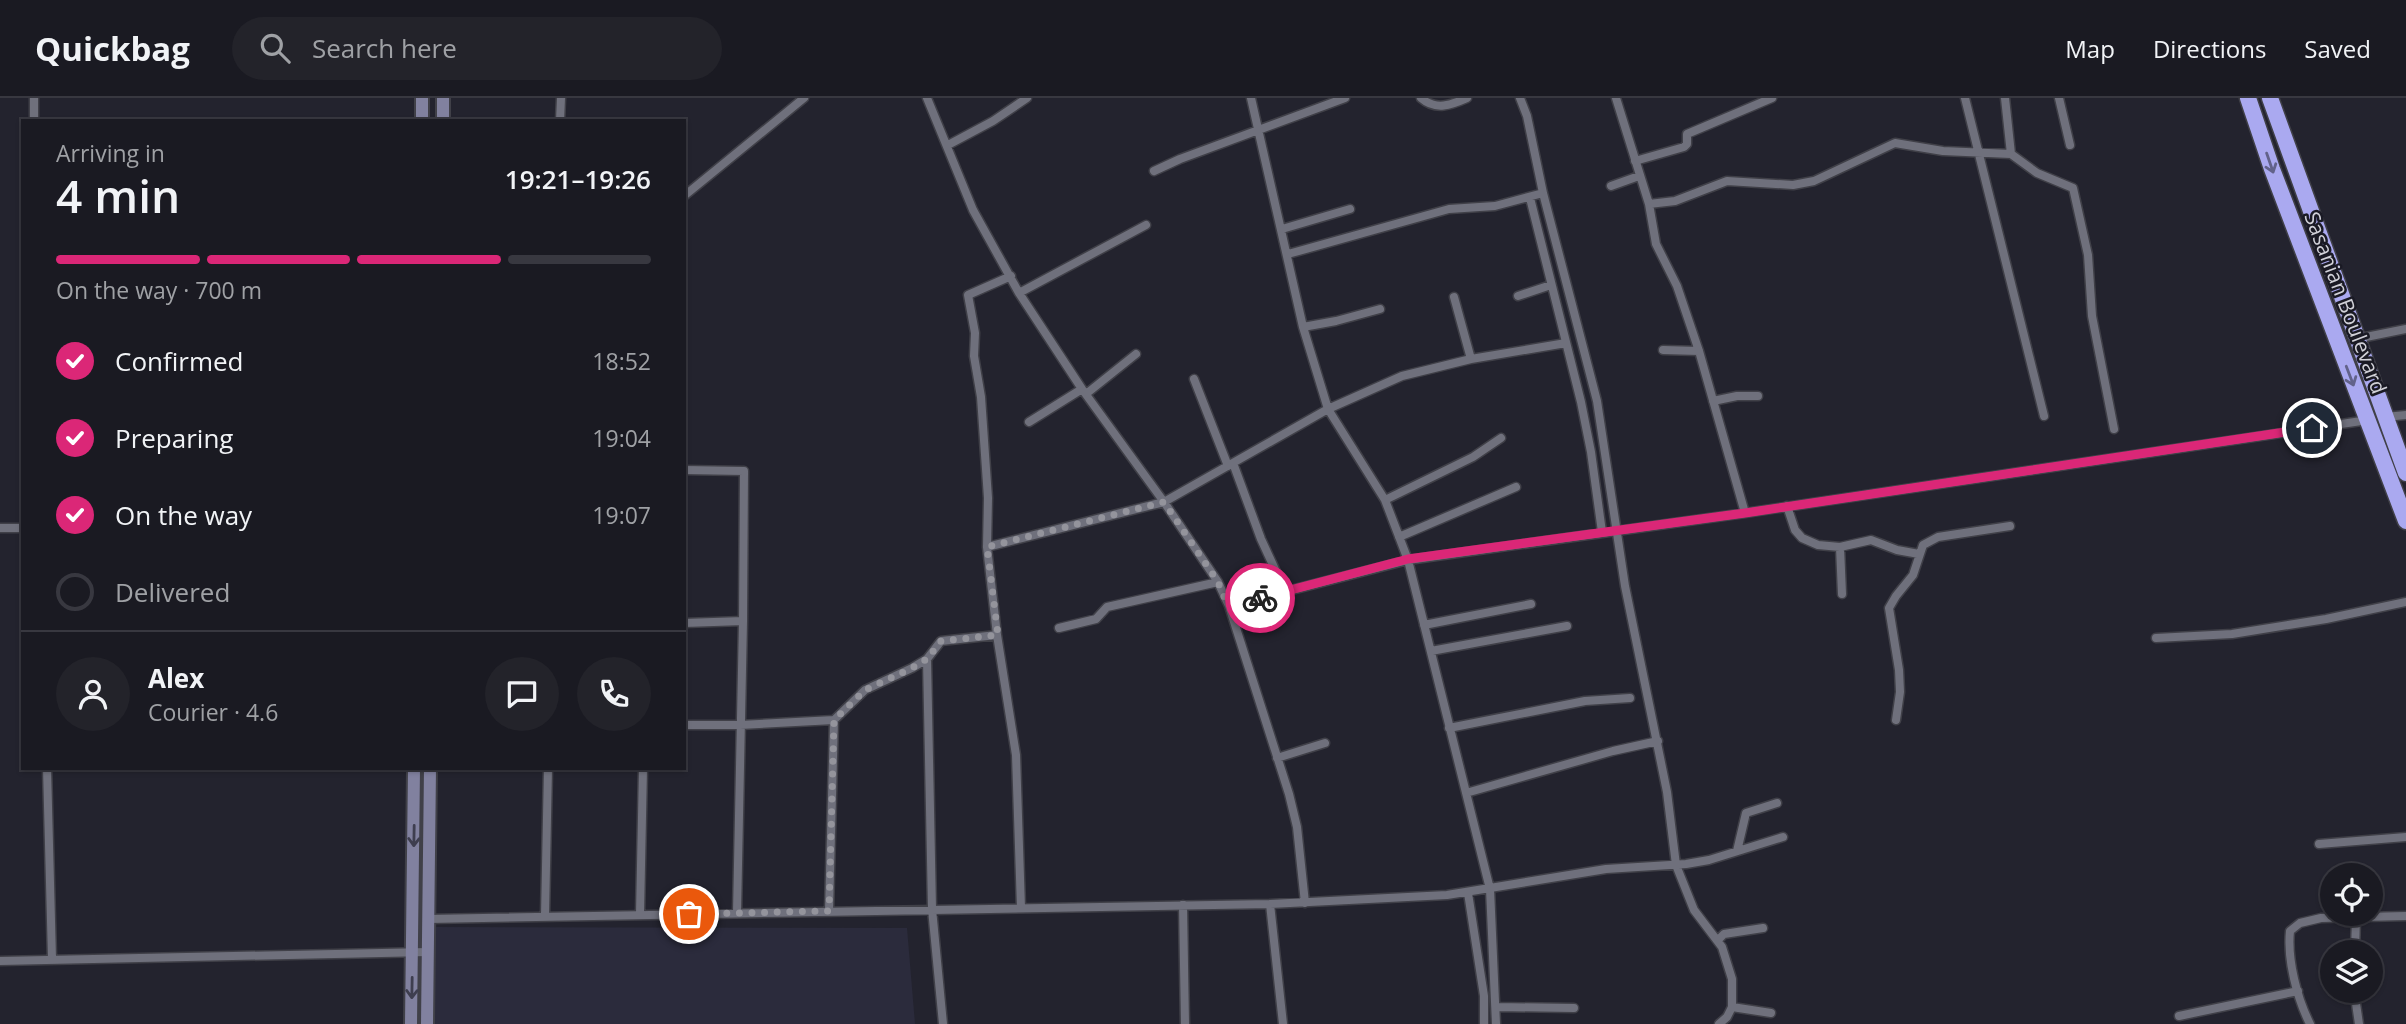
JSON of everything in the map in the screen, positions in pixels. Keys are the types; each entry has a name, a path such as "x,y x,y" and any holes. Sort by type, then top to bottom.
{"highway":[{"name":"Sasanian Boulevard","path":"2248,98 2272,169 2406,521"},
{"name":"Sasanian Boulevard","path":"2270,98 2406,473"}],"street":[{"path":"34,98 34,119"},
{"path":"422,98 422,119"},
{"path":"443,98 443,119"},
{"path":"560,119 561,98"},
{"path":"686,195 804,98"},
{"path":"928,98 972,210 1019,293 1084,392 1218,582 1289,793 1297,827 1305,903"},
{"path":"948,145 993,121 1027,98"},
{"path":"1251,98 1303,327 1328,409 1385,500 1408,559 1490,889 1496,1024"},
{"path":"1154,171 1345,98"},
{"path":"1421,98 1424,102 1444,106 1467,98"},
{"path":"1520,98 1527,116 1597,401 1625,586 1658,741 1676,865 1694,910 1718,940 1728,963 1732,1007 1727,1017 1719,1024"},
{"path":"1616,98 1649,204 1656,244 1677,286 1699,351 1745,513"},
{"path":"1634,161 1686,146 1687,134 1772,98"},
{"path":"1965,98 2044,416"},
{"path":"2005,98 2011,154"},
{"path":"2059,98 2070,145"},
{"path":"1649,204 1675,201 1727,181 1793,185 1814,181 1895,143 1943,150 2011,154 2037,173 2073,188 2088,255 2092,316 2113,429"},
{"path":"1611,186 1639,176"},
{"path":"1288,254 1449,209 1495,206 1544,193"},
{"path":"1530,198 1581,402 1602,532"},
{"path":"1282,229 1350,209"},
{"path":"1019,293 1146,225"},
{"path":"1011,276 968,295 975,333 974,356 981,397 988,498 987,547 1016,755 1021,908"},
{"path":"1518,296 1552,285"},
{"path":"1454,297 1471,359"},
{"path":"1303,327 1380,309"},
{"path":"2356,339 2406,329"},
{"path":"987,547 1164,502 1328,409 1402,376 1471,359 1566,343"},
{"path":"1663,350 1699,351"},
{"path":"1029,422 1084,392 1136,354"},
{"path":"1194,379 1285,591"},
{"path":"1713,401 1737,396 1758,396"},
{"path":"1228,606 1408,559 1745,513 2406,415"},
{"path":"1385,500 1473,457 1501,438"},
{"path":"686,470 744,471 737,913"},
{"path":"1399,537 1516,487"},
{"path":"1787,506 1795,530 1802,538 1818,545 1840,547 1871,540 1919,555"},
{"path":"1896,720 1900,692 1899,670 1889,608 1913,575 1923,545 1938,537 2010,526"},
{"path":"0,528 21,528"},
{"path":"1840,547 1842,594"},
{"path":"1059,628 1096,618 1107,607 1218,582"},
{"path":"2156,638 2232,634 2326,619 2406,602"},
{"path":"1424,625 1531,604"},
{"path":"686,623 743,621"},
{"path":"1431,651 1567,626"},
{"path":"686,725 740,726 834,720 865,690 927,659 941,641 998,635"},
{"path":"927,659 932,909 943,1024"},
{"path":"1449,727 1585,701 1630,698"},
{"path":"829,911 834,720"},
{"path":"1466,793 1658,741"},
{"path":"1277,758 1325,743"},
{"path":"47,770 52,958"},
{"path":"411,1024 414,770"},
{"path":"427,1024 430,770"},
{"path":"545,916 548,770"},
{"path":"640,914 643,770"},
{"path":"1737,851 1746,813 1777,803"},
{"path":"428,919 1305,903 1468,893 1606,869 1676,865 1709,860 1783,837"},
{"path":"2319,844 2406,837"},
{"path":"1468,893 1484,996 1483,1024"},
{"path":"1270,904 1283,1024"},
{"path":"1183,905 1185,1024"},
{"path":"2383,916 2406,916"},
{"path":"2310,1024 2298,990 2289,944 2290,931 2300,923 2320,918"},
{"path":"1718,940 1724,934 1763,928"},
{"path":"0,961 428,952"},
{"path":"2179,1016 2298,990"},
{"path":"2356,1003 2360,1024"},
{"path":"1497,1007 1574,1008"},
{"path":"1732,1007 1771,1013"}],"shaded area":[{"path":"432,927 907,928 915,1024 430,1024"}],"way so far":[{"path":"689,914 829,911 834,720 865,690 927,659 941,641 998,635 987,547 1164,502 1218,582 1228,606 1260,598"}],"route":[{"path":"1260,598 1408,559 1745,513 2312,428"}]}
